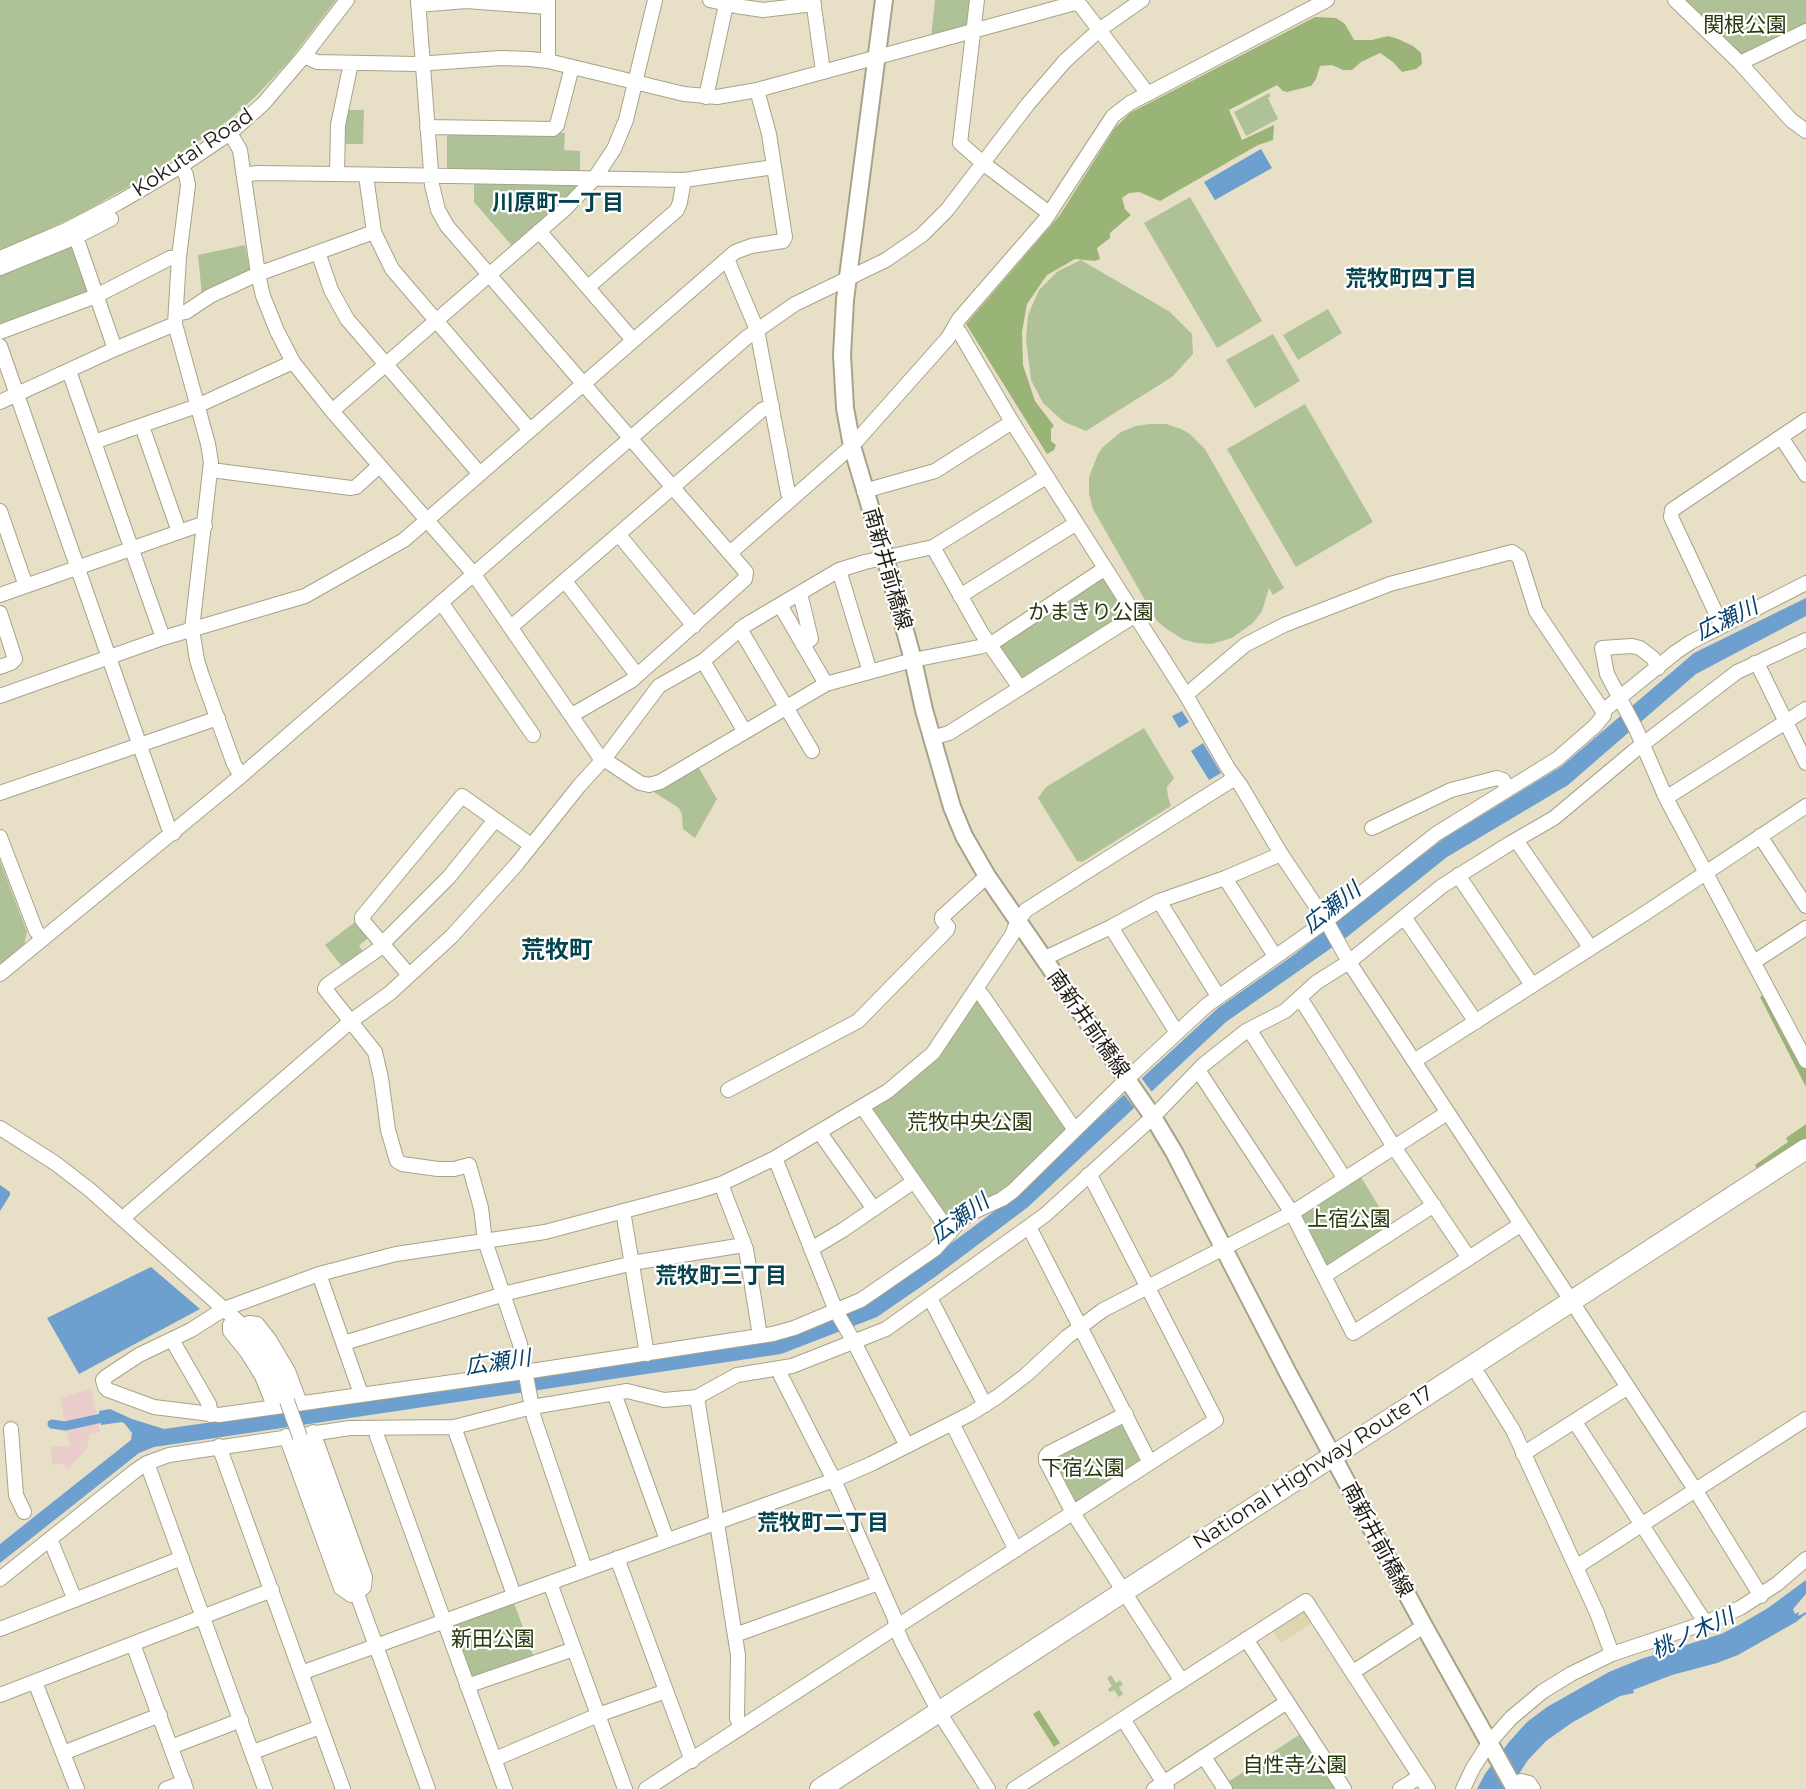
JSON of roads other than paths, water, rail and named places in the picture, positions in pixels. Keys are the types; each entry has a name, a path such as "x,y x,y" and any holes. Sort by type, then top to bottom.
{"highway":[{"name":"National Highway Route 17","path":"1335,1461 1479,1376 1575,1306 1806,1149"},
{"name":"National Highway Route 17","path":"820,1789 942,1717 1575,1306 1806,1163"},
{"name":"National Highway Route 17","path":"843,1789 942,1717"}],"main road":[{"name":"南新井前橋線","path":"884,0 847,279 842,356 845,408 864,491 885,557 952,807 968,844 987,876 1148,1110 1174,1152 1335,1461 1515,1788"}],"street":[{"name":"Kokutai Road","path":"0,258 66,230 139,191 230,133 263,104 347,0"},
{"path":"332,411 582,193 594,178 610,156 620,135 636,82 655,0"},
{"path":"710,0 764,10 813,2 823,71"},
{"path":"977,0 960,143 1049,213"},
{"path":"0,974 241,776 733,348 795,304 886,260 922,235 947,210 984,164 1042,85 1099,30 1142,0"},
{"path":"730,553 852,446 948,338 1049,213 1107,123 1122,109 1327,0"},
{"path":"1676,0 1740,63 1791,120 1806,131"},
{"path":"548,61 548,3 418,2 431,176 435,201 447,226 488,276 746,572 745,579 637,675 620,688 572,715"},
{"path":"706,97 727,2"},
{"path":"304,56 317,62 351,63 423,64 501,58 548,61 706,97 729,96 974,30 1053,4 1078,4 1148,94"},
{"path":"1740,63 1806,31"},
{"path":"337,174 338,125 351,63"},
{"path":"428,127 553,129 557,125 572,67"},
{"path":"0,696 163,638 305,596 404,540 727,259 743,248 781,242 785,239 769,134 757,90"},
{"path":"230,133 240,150 258,274 272,321 293,362 332,411 473,573 603,760 640,783 653,785 826,684 913,660 989,644 1104,569"},
{"path":"181,166 188,185 179,257 176,319 208,444 211,470 192,629 197,660 234,764 241,776"},
{"path":"244,175 257,173 684,180 774,167"},
{"path":"366,176 374,232 380,249 392,269 529,429"},
{"path":"588,287 677,210 684,180"},
{"path":"0,268 76,237 111,219"},
{"path":"539,231 633,340"},
{"path":"0,402 176,319 210,296 258,274 374,232"},
{"path":"76,237 115,349"},
{"path":"318,252 332,290 347,319 479,473"},
{"path":"0,332 96,296 170,258 179,257"},
{"path":"727,259 757,330 788,493 791,498"},
{"path":"954,328 960,333 1075,524 1186,695 1349,962 1696,1491 1761,1596"},
{"path":"0,346 168,826 174,833"},
{"path":"94,442 197,406 293,362"},
{"path":"69,370 163,638"},
{"path":"511,627 762,410 772,406"},
{"path":"1722,626 1671,513 1674,507 1806,420"},
{"path":"864,491 935,471 1012,422"},
{"path":"142,426 179,532"},
{"path":"1781,437 1806,475"},
{"path":"211,470 351,488 356,487 379,466"},
{"path":"123,1218 351,1021 390,993 463,924 603,760 659,686 703,660 740,629 839,570 885,557 933,548 1046,477"},
{"path":"0,511 26,586"},
{"path":"960,596 1075,524"},
{"path":"0,595 199,525 205,526"},
{"path":"619,535 694,626"},
{"path":"933,548 989,644 1020,688"},
{"path":"1186,695 1245,645 1284,626 1390,584 1512,552 1519,557 1536,611 1636,729 1806,1061"},
{"path":"839,570 870,672"},
{"path":"565,581 637,675"},
{"path":"1235,778 1029,907 1023,912 1012,935 933,1053 889,1091 776,1158 721,1184 545,1232 396,1254 319,1274 234,1318 172,1340 139,1355 104,1378 105,1387 154,1407 211,1415 526,1373 760,1335 794,1328 861,1300 935,1249 969,1214 1002,1199 1013,1191 1218,996 1327,923 1436,834 1568,750 1615,705 1691,642 1806,583"},
{"path":"800,593 811,639 803,645"},
{"path":"441,602 533,735"},
{"path":"780,605 826,684"},
{"path":"0,613 15,659 0,667"},
{"path":"932,738 949,733 1134,616"},
{"path":"740,629 812,751"},
{"path":"0,1579 141,1467 180,1452 350,1428 454,1427 531,1401 628,1391 664,1400 698,1396 737,1375 798,1364 889,1328 1045,1215 1088,1175 1148,1110 1246,1031 1285,1011 1317,982 1349,962 1458,875 1561,814 1643,744 1737,672 1806,640"},
{"path":"1615,705 1602,648 1632,646 1640,648 1663,664"},
{"path":"703,660 746,732"},
{"path":"1755,663 1806,764"},
{"path":"1670,797 1806,709"},
{"path":"0,793 218,718"},
{"path":"1372,828 1451,790 1497,778 1503,780 1508,789"},
{"path":"409,975 362,920 362,917 462,796 531,846"},
{"path":"1414,1061 1806,806"},
{"path":"495,820 449,877 383,945 325,988 375,1052 388,1130 398,1161 402,1164 438,1169 454,1169 470,1165 481,1208 485,1241 520,1344 531,1401 585,1569"},
{"path":"1761,836 1806,906"},
{"path":"0,837 36,931 43,939"},
{"path":"1516,840 1590,947"},
{"path":"1042,958 1111,927 1160,901 1225,878 1281,854"},
{"path":"1709,870 1760,958 1806,1046"},
{"path":"1458,875 1532,985"},
{"path":"728,1090 858,1021 948,929 942,917 987,876"},
{"path":"1225,878 1275,956"},
{"path":"1160,901 1218,996"},
{"path":"1404,917 1476,1022"},
{"path":"1111,927 1177,1034"},
{"path":"1760,958 1806,928"},
{"path":"976,990 982,995 1075,1130"},
{"path":"1297,1001 1304,1004 1394,1148 1469,1258"},
{"path":"1246,1031 1252,1035 1345,1179"},
{"path":"1198,1070 1292,1213 1353,1333 1520,1225"},
{"path":"863,1108 950,1233"},
{"path":"301,1673 862,1469 985,1405 1026,1375 1080,1327 1103,1310 1292,1213 1447,1113"},
{"path":"0,1128 55,1163 123,1218 234,1318 273,1368 300,1435 360,1565 366,1582 357,1593 351,1594 343,1590 337,1577 300,1435"},
{"path":"820,1133 874,1209"},
{"path":"776,1158 836,1311 854,1341 907,1446"},
{"path":"646,1789 1215,1420 1088,1175"},
{"path":"811,1249 913,1182"},
{"path":"721,1184 744,1245 760,1335"},
{"path":"1324,1276 1434,1205"},
{"path":"623,1211 647,1354"},
{"path":"1029,1227 1150,1463"},
{"path":"344,1343 503,1294 632,1264 744,1245"},
{"path":"319,1274 361,1394"},
{"path":"930,1298 985,1405"},
{"path":"234,1318 259,1326 282,1360 287,1404"},
{"path":"234,1318 229,1328 262,1376 287,1404"},
{"path":"172,1340 209,1404 211,1415"},
{"path":"779,1368 834,1480 895,1619 896,1629 942,1717 988,1789"},
{"path":"1479,1376 1509,1424 1597,1613 1612,1654"},
{"path":"1523,1454 1628,1387"},
{"path":"614,1393 667,1540"},
{"path":"698,1396 739,1660 737,1718 741,1728"},
{"path":"1126,1414 1046,1456 1046,1461 1073,1513 1181,1680"},
{"path":"1576,1567 1806,1419"},
{"path":"1575,1422 1702,1619 1702,1624"},
{"path":"952,1423 1016,1550"},
{"path":"454,1427 514,1595"},
{"path":"377,1428 377,1436 505,1789"},
{"path":"11,1429 7,1469 24,1512"},
{"path":"300,1435 428,1789"},
{"path":"219,1446 343,1789"},
{"path":"141,1467 182,1558 265,1789"},
{"path":"50,1539 75,1600"},
{"path":"0,1629 182,1558"},
{"path":"617,1558 692,1761"},
{"path":"1463,1789 1473,1768 1492,1748 1511,1718 1542,1692 1571,1674 1612,1654 1725,1615 1761,1596 1806,1559"},
{"path":"550,1583 625,1789"},
{"path":"735,1635 879,1583"},
{"path":"0,1695 272,1590"},
{"path":"1014,1789 1306,1601 1428,1789"},
{"path":"1353,1672 1424,1626"},
{"path":"1246,1639 1344,1789"},
{"path":"134,1644 185,1786 166,1789"},
{"path":"467,1686 574,1649"},
{"path":"35,1682 77,1789"},
{"path":"495,1759 598,1715 666,1691"},
{"path":"1123,1719 1161,1787 1287,1702"},
{"path":"63,1753 160,1715"},
{"path":"171,1747 241,1720"},
{"path":"253,1752 320,1726"},
{"path":"1204,1757 1225,1789"},
{"path":"1400,1789 1419,1777"},
{"path":"1515,1788 1521,1781 1529,1783 1533,1789"}],"water":[{"path":"1261,149 1272,168 1215,200 1204,182"},
{"path":"1806,598 1806,616 1696,674 1568,785 1447,857 1347,937 1226,1022 1028,1207 935,1277 877,1317 781,1354 154,1447 139,1453 0,1563 0,1544 131,1440 132,1433 122,1422 101,1425 99,1411 110,1409 164,1429 769,1339 867,1302 899,1282 1000,1207 1218,1008 1295,954 1443,839 1562,766 1694,653"},
{"path":"1182,711 1189,722 1179,728 1172,716"},
{"path":"1203,743 1221,773 1209,780 1191,751"},
{"path":"0,1185 10,1192 10,1195 0,1211"},
{"path":"151,1267 200,1309 79,1374 47,1318"},
{"path":"1806,1580 1806,1594 1793,1609 1795,1614 1799,1612 1798,1616 1806,1612 1806,1614 1796,1622 1738,1655 1672,1675 1633,1690 1634,1693 1620,1696 1573,1722 1546,1741 1528,1760 1509,1789 1477,1789 1485,1774 1509,1742 1527,1722 1547,1707 1609,1672 1641,1659 1721,1634 1768,1608"}],"waterway":[{"path":"52,1424 65,1426 111,1416"}],"district":[{"name":"川原町一丁目","path":"558,204"},
{"name":"荒牧町四丁目","path":"1411,280"},
{"name":"荒牧町","path":"557,951"},
{"name":"荒牧町三丁目","path":"721,1277"},
{"name":"荒牧町二丁目","path":"823,1524"}],"park label":[{"name":"関根公園","path":"1745,26"},
{"name":"かまきり公園","path":"1091,613"},
{"name":"荒牧中央公園","path":"970,1123"},
{"name":"上宿公園","path":"1349,1220"},
{"name":"下宿公園","path":"1083,1469"},
{"name":"新田公園","path":"493,1640"},
{"name":"自性寺公園","path":"1295,1766"}],"water label":[{"name":"広瀬川","path":"1727,620"},
{"name":"広瀬川","path":"1332,908"},
{"name":"広瀬川","path":"960,1219"},
{"name":"広瀬川","path":"498,1363"},
{"name":"桃ノ木川","path":"1693,1634"}]}
